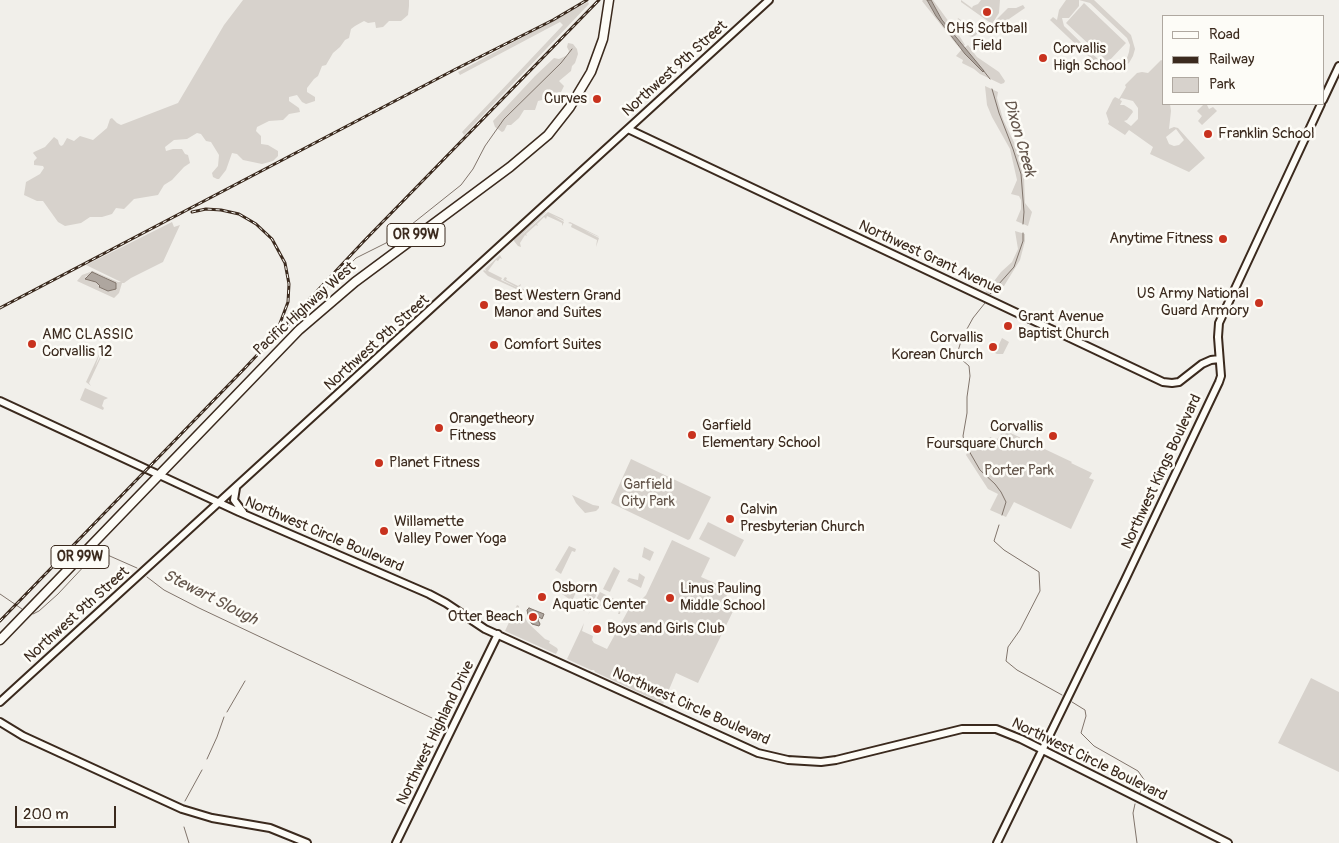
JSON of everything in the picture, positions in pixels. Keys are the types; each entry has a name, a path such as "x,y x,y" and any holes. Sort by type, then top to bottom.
{"highway":[{"name":"Pacific Highway West","path":"0,640 281,348 334,298 374,266 510,167 548,134 570,107 591,72 602,40 609,3"}],"main road":[{"name":"Northwest 9th Street","path":"0,702 769,0"},
{"name":"Northwest Kings Boulevard","path":"1324,98 1339,66"},
{"name":"Northwest Kings Boulevard","path":"997,843 1219,382 1221,376 1219,323 1321,105"},
{"name":"Northwest Grant Avenue","path":"628,129 1163,382 1180,382 1202,364 1219,359"},
{"name":"Northwest Circle Boulevard","path":"0,401 252,518 430,594 446,602 474,623 738,744 775,758 796,761 829,761 972,728 996,729 1043,750 1228,843"},
{"path":"236,488 234,502 252,518"},
{"name":"Northwest Highland Drive","path":"396,843 498,634"},
{"path":"0,722 21,735 182,809 212,818 270,828 308,843"}],"green space":[{"path":"243,0 409,0 409,6 408,15 401,21 389,21 383,27 376,28 375,22 368,23 364,21 351,29 349,38 333,53 326,65 322,66 318,76 307,88 307,92 315,97 315,101 306,104 297,95 289,97 289,101 299,108 300,112 289,114 283,120 269,121 257,127 256,131 261,136 261,144 268,145 278,151 278,156 273,161 262,164 243,160 237,154 232,153 226,170 217,179 213,177 212,173 218,166 219,155 211,142 206,141 201,134 197,133 187,139 174,140 165,147 166,151 182,149 188,155 190,163 164,185 158,195 134,199 124,209 116,208 112,214 102,217 90,217 81,223 65,226 58,222 43,201 37,201 24,195 26,182 40,174 44,168 43,166 34,165 34,161 37,158 33,153 45,147 54,137 61,146 67,138 74,141 80,136 93,140 107,128 112,118 121,125 178,103 224,25"},
{"path":"927,0 960,49 922,1"},
{"path":"931,0 933,0 965,45 963,46 942,20"},
{"name":"CHS Softball Field","path":"961,0 972,8 981,0 1000,0 999,13 992,24 961,2"},
{"path":"1066,0 1079,0 1094,0 1131,35 1135,49 1129,63 1118,70 1109,71 1101,68 1050,20 1053,17 1057,20 1059,10","holes":["1079,0 1090,3 1127,38 1130,45 1129,52 1127,58 1121,63 1110,66 1103,64 1064,26 1062,18 1069,18 1079,6"]},
{"path":"588,2 589,4 464,135 462,132 563,25 560,22 460,75 458,72"},
{"path":"1084,3 1126,43 1108,62 1066,23"},
{"path":"1023,5 1025,8 993,30 990,27 1008,8 1016,8"},
{"path":"958,18 976,30 978,32 976,35 973,37 969,36 957,21"},
{"path":"568,43 573,44 578,54 571,71 559,81 564,86 561,92 552,93 546,99 538,101 535,110 524,110 519,118 511,125 507,125 504,131 502,132 495,127 493,121 535,76 554,58 559,59 568,55"},
{"path":"968,45 977,57 999,72 1005,81 1004,83 1001,84 980,74 962,63 963,60 956,56 962,49 984,71 964,48"},
{"name":"Corvallis High School","path":"1162,60 1162,105 1170,105 1169,129 1178,128 1205,158 1189,172 1150,154 1153,147 1129,130 1125,135 1108,124 1106,113 1113,99 1115,97 1119,99 1126,87 1125,85 1137,73 1148,73","holes":["1121,98 1133,101 1138,108 1138,119 1131,126 1124,121 1133,112 1124,105 1120,105 1122,101 1120,100","1176,129 1184,140 1179,145 1174,146 1169,144 1166,137"]},
{"path":"985,86 998,92 997,98 1003,119 1019,153 1024,177 1025,203 1032,212 1028,226 1016,221 1021,209 1021,200 1019,196 1011,194 1017,180 1010,149 987,105"},
{"path":"1203,105 1207,105 1209,109 1213,107 1217,111 1202,125 1198,121 1202,116 1197,111"},
{"path":"545,212 516,240 548,212 563,219 564,221 552,215 564,222 562,226 562,223 547,216 546,219 544,217 537,224 538,226 536,225 526,234 527,236 525,235 520,243 521,247 518,246 514,239"},
{"path":"172,222 174,227 180,225 163,262 122,283 119,293 114,298 77,281 82,275 93,271 121,282 86,265","holes":["98,274 116,285 100,288 96,281 85,277"]},
{"path":"570,222 598,236 584,230 599,238 596,247 597,240 571,227 572,224 568,223"},
{"path":"1015,231 1025,234 1020,260 1004,286 1000,285 990,296 985,293 1001,272 1012,262 1018,249"},
{"path":"500,255 502,259 496,260 488,271 502,278 501,280 520,289 503,280 505,277 507,278 506,280 518,286 521,284 520,287 523,289 530,289 528,293 488,276 483,271 486,271 485,269"},
{"path":"1002,338 1009,342 1003,354 997,354 995,353"},
{"path":"101,350 95,367 103,351 107,352 103,353 89,383 91,386 86,382"},
{"path":"85,388 108,398 104,400 103,410 80,400"},
{"name":"Porter Park","path":"998,427 1092,473 1089,478 1094,480 1071,529 1014,502 1006,517 990,510 998,494 988,489 966,455 971,445 983,451 990,437 997,439 1001,435"},
{"name":"Garfield City Park","path":"631,459 711,497 690,539 688,540 611,503"},
{"path":"572,495 599,506 599,508 596,511 585,513"},
{"path":"708,522 744,540 735,557 699,539"},
{"path":"672,540 710,558 701,577 724,587 727,597 737,603 698,683 676,673 663,704 567,659 584,623 582,631 593,636 592,640 594,643 607,649 631,605 640,601 646,595"},
{"path":"569,546 576,549 575,552 572,551 561,574 555,570"},
{"path":"644,547 654,552 650,561 642,557"},
{"path":"614,567 620,571 610,592 603,589"},
{"path":"639,573 645,577 641,588 627,581 629,578 638,580"},
{"path":"569,584 578,588 572,601 562,594 564,591 569,591"},
{"path":"586,592 597,593 591,607 582,603 581,607 584,611 577,606 579,607"},
{"path":"600,592 622,603 620,614 618,614 619,611 616,608 609,611 596,607 588,615"},
{"path":"517,605 519,606 518,613 524,616 528,623 557,648 556,654 505,631"},
{"path":"1311,678 1339,692 1339,772 1278,743"}],"shaded area":[{"path":"927,0 931,0 942,20 983,72 965,54 936,16"},
{"path":"92,272 116,283 116,289 108,291 99,287 96,282 85,279"},
{"name":"Otter Beach","path":"529,608 544,614 542,619 539,617 539,626 532,624 529,620 527,610"}],"waterway":[{"path":"282,333 356,258 392,240 461,185 504,119 561,63 572,49"},
{"name":"Dixon Creek","path":"983,70 990,79"},
{"name":"Dixon Creek","path":"992,89 1021,174 1023,224"},
{"name":"Dixon Creek","path":"990,294 1014,267 1023,241 1023,233"},
{"name":"Dixon Creek","path":"985,303 973,318 962,338 958,351 961,359 969,366 970,376 963,436 965,444 980,470 995,484 1006,502 1002,515"},
{"name":"Dixon Creek","path":"999,525 994,541 1004,550 1039,572 1040,591 1020,630 1008,647 1006,661 1017,670 1062,695"},
{"name":"Stewart Slough","path":"33,614 58,594 88,562 103,553 137,568"},
{"path":"147,577 164,590 199,608 432,718"},
{"name":"Stewart Slough","path":"0,594 22,609"},
{"name":"Stewart Slough","path":"227,712 245,681"},
{"name":"Dixon Creek","path":"1072,702 1085,710 1086,716 1081,733 1094,746 1138,771 1145,781 1140,793"},
{"name":"Stewart Slough","path":"207,759 224,717"},
{"name":"Stewart Slough","path":"185,801 202,770"},
{"name":"Dixon Creek","path":"1135,804 1133,813 1137,843"},
{"name":"Stewart Slough","path":"184,827 189,843"}],"railway":[{"path":"0,308 553,20 587,0"},
{"path":"0,621 244,369 364,241 599,0"},
{"path":"192,212 206,209 239,214 256,224 272,239 285,263 289,284 288,302 279,326"}],"place":[{"name":"CHS Softball Field","path":"987,12"},
{"name":"Corvallis High School","path":"1043,58"},
{"name":"Curves","path":"597,99"},
{"name":"Franklin School","path":"1208,134"},
{"name":"Anytime Fitness","path":"1223,239"},
{"name":"US Army National Guard Armory","path":"1259,303"},
{"name":"Best Western Grand Manor and Suites","path":"484,305"},
{"name":"Grant Avenue Baptist Church","path":"1008,326"},
{"name":"AMC CLASSIC Corvallis 12","path":"32,344"},
{"name":"Comfort Suites","path":"494,345"},
{"name":"Corvallis Korean Church","path":"993,347"},
{"name":"Orangetheory Fitness","path":"439,428"},
{"name":"Garfield Elementary School","path":"692,435"},
{"name":"Corvallis Foursquare Church","path":"1053,436"},
{"name":"Planet Fitness","path":"379,463"},
{"name":"Calvin Presbyterian Church","path":"730,519"},
{"name":"Willamette Valley Power Yoga","path":"384,531"},
{"name":"Osborn Aquatic Center","path":"542,597"},
{"name":"Linus Pauling Middle School","path":"670,598"},
{"name":"Otter Beach","path":"533,617"},
{"name":"Boys and Girls Club","path":"597,629"}]}
